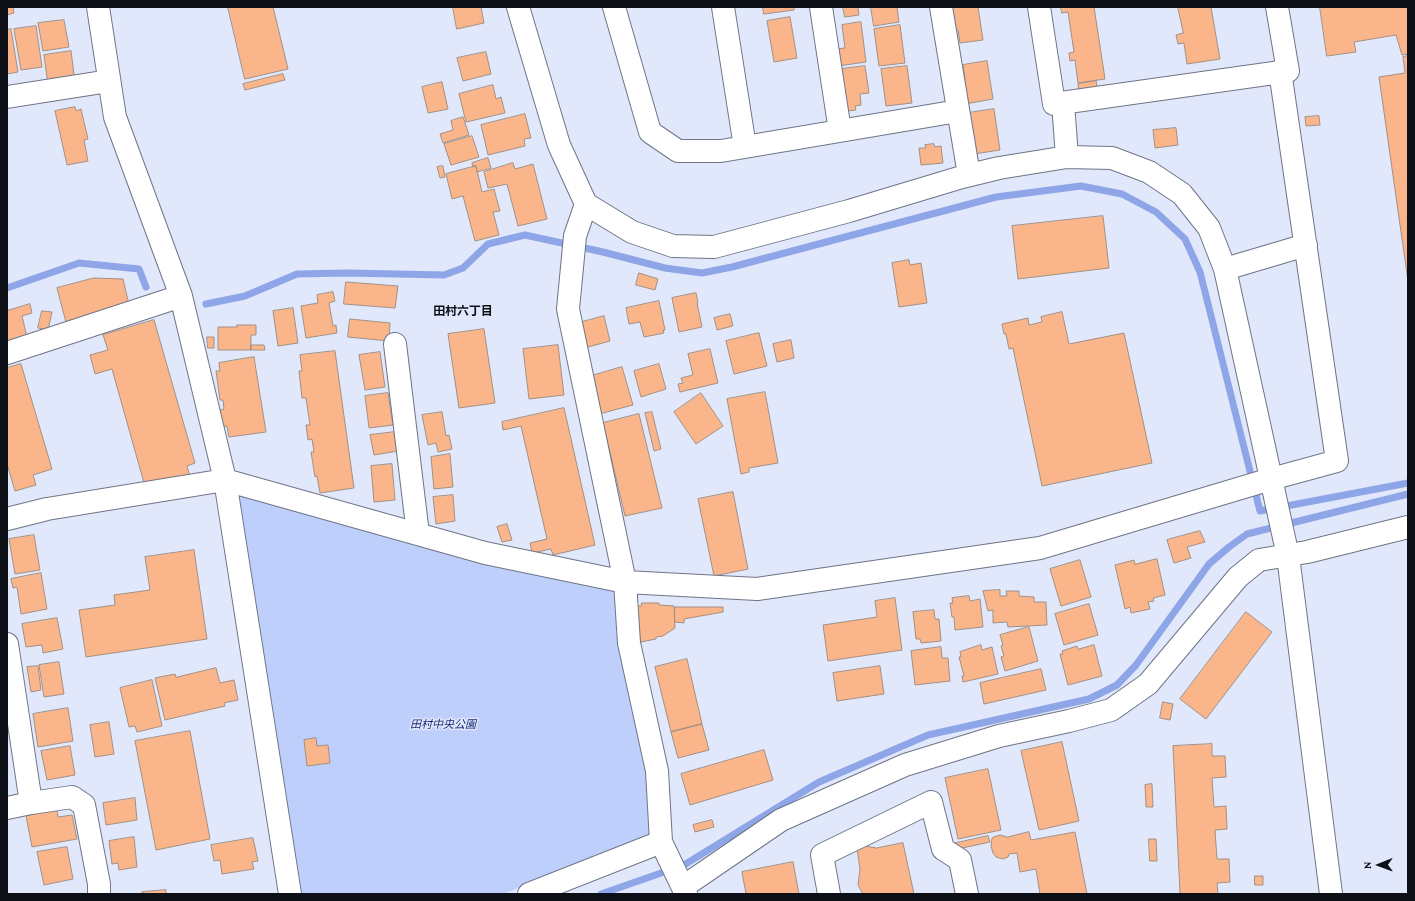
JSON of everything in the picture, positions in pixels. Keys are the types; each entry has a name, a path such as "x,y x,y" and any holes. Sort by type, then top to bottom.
{"street":[{"path":"98,7 115,117 181,296 225,480 290,894"},
{"path":"518,7 559,145 586,204 632,232 673,246 714,247 849,211 969,175 999,168 1067,157 1112,158 1149,172 1182,194 1209,228 1225,269 1287,549 1331,894"},
{"path":"614,7 650,132 678,151 721,151 958,112"},
{"path":"723,7 745,146"},
{"path":"821,7 840,131"},
{"path":"941,7 969,175"},
{"path":"1039,7 1054,104 1288,71 1277,7"},
{"path":"7,519 47,509 225,480 485,553 625,582 757,589 1040,548 1271,479 1337,461 1280,72"},
{"path":"7,97 109,81"},
{"path":"1062,103 1067,157"},
{"path":"586,204 575,236 568,309 625,582 629,643 658,770 663,848 683,887 781,820 905,765 999,736 1069,721 1111,710 1148,684 1238,577 1259,560 1287,549 1408,527"},
{"path":"1225,269 1306,245"},
{"path":"7,352 181,296"},
{"path":"396,344 418,534"},
{"path":"7,644 31,803"},
{"path":"7,808 72,797 84,805 99,884 99,894"},
{"path":"829,894 822,855 931,802 943,849 960,860 967,894"},
{"path":"529,894 663,848"}],"green space":[{"name":"田村中央公園","path":"234,492 615,591 618,641 650,773 652,836 503,894 300,894"}],"building":[{"path":"7,7 13,7 14,13 7,15"},
{"path":"228,7 273,7 288,69 245,79"},
{"path":"453,7 481,7 484,23 457,29"},
{"path":"763,7 794,7 794,10 764,14"},
{"path":"843,7 858,7 859,15 845,17"},
{"path":"871,7 897,7 899,22 874,26"},
{"path":"951,7 978,7 983,40 960,43 958,30 954,30"},
{"path":"1061,7 1094,7 1105,79 1078,83 1075,60 1070,61 1069,53 1074,52 1068,12 1062,13"},
{"path":"1178,7 1211,7 1220,59 1187,64 1184,43 1178,44 1176,35 1183,33"},
{"path":"1320,7 1408,7 1408,54 1402,55 1396,35 1354,42 1356,52 1327,56"},
{"path":"790,17 797,58 774,62 767,21"},
{"path":"64,20 69,47 43,51 38,23"},
{"path":"861,22 866,62 838,66 836,49 845,48 842,25"},
{"path":"900,25 905,63 879,66 874,29"},
{"path":"36,26 42,67 21,70 14,29"},
{"path":"11,29 18,72 7,74 7,30"},
{"path":"71,51 75,82 48,85 44,55"},
{"path":"486,52 491,74 463,81 457,58"},
{"path":"1408,56 1408,281 1379,77 1405,73 1403,57"},
{"path":"987,61 993,99 965,104 961,80 965,80 963,65"},
{"path":"865,66 869,93 860,94 861,105 855,106 856,110 847,111 834,70"},
{"path":"907,66 912,103 886,106 881,69"},
{"path":"283,74 285,80 245,90 243,84"},
{"path":"1096,81 1098,90 1079,93 1078,84"},
{"path":"442,82 448,109 428,113 422,87"},
{"path":"493,85 496,99 501,97 505,113 466,122 459,94"},
{"path":"75,107 76,111 81,109 88,139 84,140 88,161 67,165 55,111"},
{"path":"994,109 1000,150 974,154 968,113"},
{"path":"525,114 531,138 524,139 525,146 488,155 481,125"},
{"path":"1319,116 1320,125 1306,126 1305,117"},
{"path":"463,117 469,135 443,143 440,134 453,130 451,121"},
{"path":"1176,128 1178,145 1155,148 1153,130"},
{"path":"472,136 479,157 451,165 444,144"},
{"path":"934,144 935,147 941,146 943,163 921,165 919,148 926,148 925,145"},
{"path":"488,158 491,168 477,172 476,166 473,167 472,163"},
{"path":"513,163 515,169 533,164 547,219 518,226 507,184 488,188 484,172"},
{"path":"443,166 445,177 440,178 437,167"},
{"path":"476,166 482,192 494,189 500,211 493,212 499,235 475,241 463,196 452,199 446,174"},
{"path":"1103,216 1109,268 1018,279 1012,226"},
{"path":"909,260 910,265 921,263 927,303 899,307 892,263"},
{"path":"639,273 658,279 655,290 636,285"},
{"path":"94,278 123,279 130,309 67,326 57,288"},
{"path":"346,282 398,286 395,308 344,304"},
{"path":"333,292 335,301 329,303 333,326 336,325 337,333 306,338 301,306 318,303 317,295"},
{"path":"696,293 702,327 679,332 672,298"},
{"path":"659,301 665,330 663,330 664,333 644,337 640,322 629,324 626,308"},
{"path":"30,304 32,313 22,316 27,337 7,342 7,307 8,310"},
{"path":"293,308 298,343 278,346 273,311"},
{"path":"42,311 52,312 48,330 38,328"},
{"path":"1062,312 1069,344 1124,333 1152,463 1042,486 1013,348 1009,349 1002,324 1028,318 1029,325 1042,322 1041,317"},
{"path":"730,314 733,326 717,330 714,318"},
{"path":"604,316 610,341 581,349 575,324"},
{"path":"350,319 390,323 389,341 348,337"},
{"path":"154,320 195,463 187,466 190,477 146,490 112,369 95,374 90,355 108,350 103,335"},
{"path":"237,325 256,325 256,335 251,335 251,350 218,350 218,327 237,327"},
{"path":"484,329 495,403 459,408 448,334"},
{"path":"759,333 767,366 734,374 726,341"},
{"path":"207,337 214,337 214,348 208,348"},
{"path":"791,340 794,358 777,362 773,344"},
{"path":"251,345 264,345 265,350 251,350"},
{"path":"558,345 564,395 529,399 523,349"},
{"path":"710,349 718,383 680,392 678,384 683,383 681,378 693,375 688,354"},
{"path":"335,351 354,488 320,493 317,476 315,477 311,452 314,452 312,439 308,440 306,425 310,425 306,398 302,398 299,371 302,371 300,355"},
{"path":"380,352 385,387 365,390 359,355"},
{"path":"254,357 266,432 229,437 227,426 222,427 220,410 224,409 223,400 220,400 216,371 220,371 219,363"},
{"path":"21,364 52,469 33,475 36,485 15,491 7,464 7,368"},
{"path":"659,364 666,389 641,397 634,371"},
{"path":"622,367 633,405 599,414 588,377"},
{"path":"765,392 778,463 749,468 749,472 741,474 727,399"},
{"path":"388,393 393,425 369,428 365,396"},
{"path":"701,393 723,426 696,444 674,412"},
{"path":"564,408 595,545 553,555 551,549 532,553 530,543 547,539 521,426 503,430 502,422"},
{"path":"442,412 446,436 449,435 452,449 438,452 436,443 428,445 422,415"},
{"path":"652,412 661,449 654,451 645,413"},
{"path":"639,414 662,508 625,516 603,423"},
{"path":"395,432 398,451 374,455 370,435"},
{"path":"450,454 453,487 434,489 431,457"},
{"path":"392,464 395,500 374,502 371,466"},
{"path":"733,492 748,569 714,576 698,499"},
{"path":"453,495 455,521 436,524 433,497"},
{"path":"507,524 512,540 502,542 497,527"},
{"path":"1200,531 1205,542 1187,547 1191,558 1174,563 1167,540"},
{"path":"34,535 40,570 15,574 9,539"},
{"path":"194,550 207,639 86,657 79,610 115,605 114,595 150,590 145,557"},
{"path":"1157,559 1165,595 1153,598 1154,601 1148,602 1150,609 1131,613 1130,607 1125,609 1115,565 1134,560 1135,564"},
{"path":"1080,560 1091,597 1061,606 1050,569"},
{"path":"41,573 47,609 21,614 17,587 13,588 11,579"},
{"path":"1000,590 1000,596 1007,596 1006,591 1019,591 1019,596 1034,597 1034,602 1046,602 1047,625 1008,627 1007,622 993,623 993,610 988,611 983,591"},
{"path":"969,596 970,601 980,599 983,627 955,630 954,617 952,617 950,603 953,603 952,598"},
{"path":"895,598 902,650 828,661 823,625 877,617 875,601"},
{"path":"642,603 659,603 659,605 674,606 675,628 663,636 656,637 656,639 641,642 640,638 636,638 637,606 641,606"},
{"path":"1089,604 1098,635 1064,645 1055,614"},
{"path":"675,607 723,607 723,612 684,619 684,623 675,622"},
{"path":"934,610 935,619 939,619 941,641 921,643 920,639 916,639 913,612"},
{"path":"1246,612 1272,632 1206,719 1180,699"},
{"path":"57,618 63,649 43,653 42,645 26,647 22,624"},
{"path":"1029,627 1038,661 1005,671 1001,657 1004,656 1000,635"},
{"path":"981,645 982,650 992,647 998,674 963,682 962,676 964,676 959,657 961,657 960,652"},
{"path":"1094,645 1102,676 1068,685 1060,654 1063,654 1062,651 1077,646 1078,649"},
{"path":"941,647 942,658 948,658 950,681 915,685 911,651"},
{"path":"687,659 702,724 671,732 655,667"},
{"path":"59,662 64,694 44,697 39,665"},
{"path":"38,666 41,690 31,692 27,667"},
{"path":"880,666 884,694 837,701 833,673"},
{"path":"216,668 220,683 234,680 238,700 224,703 225,706 165,720 155,678 175,674 176,677"},
{"path":"1041,669 1046,690 984,704 980,683"},
{"path":"152,680 162,726 137,732 135,726 129,727 120,688"},
{"path":"1163,702 1173,704 1170,720 1160,718"},
{"path":"68,708 73,741 38,747 33,714"},
{"path":"109,722 114,754 95,757 90,725"},
{"path":"702,724 709,750 678,758 671,732"},
{"path":"190,731 210,839 156,850 135,741"},
{"path":"316,738 317,746 328,745 330,763 307,766 304,740"},
{"path":"1062,742 1079,821 1039,830 1021,751"},
{"path":"1212,744 1212,756 1225,756 1226,777 1212,778 1214,807 1226,806 1227,829 1215,830 1217,859 1229,859 1230,882 1217,883 1218,894 1180,894 1173,746"},
{"path":"70,746 75,775 47,780 41,751"},
{"path":"764,750 773,780 690,805 681,774"},
{"path":"988,769 1001,830 958,839 945,778"},
{"path":"1152,784 1153,807 1146,807 1145,785"},
{"path":"135,798 137,820 106,825 103,803"},
{"path":"57,810 58,817 72,815 77,839 32,847 26,816"},
{"path":"712,820 714,827 695,832 693,825"},
{"path":"1029,832 1031,840 1075,832 1087,894 1040,894 1036,869 1020,872 1017,853 1009,854 1008,857 1003,859 996,857 993,853 991,846 992,838 1000,835 1007,837"},
{"path":"988,836 990,842 953,850 952,844"},
{"path":"134,837 137,867 119,870 118,863 112,864 109,841"},
{"path":"253,838 258,861 252,862 254,869 222,874 220,860 214,861 211,845"},
{"path":"1149,839 1156,839 1157,861 1150,861"},
{"path":"903,843 914,894 863,894 858,885 860,869 857,849 866,846 876,848"},
{"path":"67,847 73,879 44,885 37,852"},
{"path":"793,862 799,894 746,894 742,872"},
{"path":"1255,876 1263,876 1263,885 1255,885"},
{"path":"166,890 166,894 142,894 142,892"}],"waterway":[{"path":"206,304 245,296 297,274 348,273 444,275 463,268 488,244 525,235 603,252 665,268 702,273 732,267 996,197 1081,186 1122,194 1156,212 1185,239 1200,272 1260,511 1408,483"},
{"path":"7,288 79,263 139,269 146,287"},
{"path":"601,894 684,865 819,782 928,735 1089,699 1117,685 1136,665 1209,564 1247,534 1408,494"}],"district":[{"name":"田村六丁目","path":"463,311"}]}
